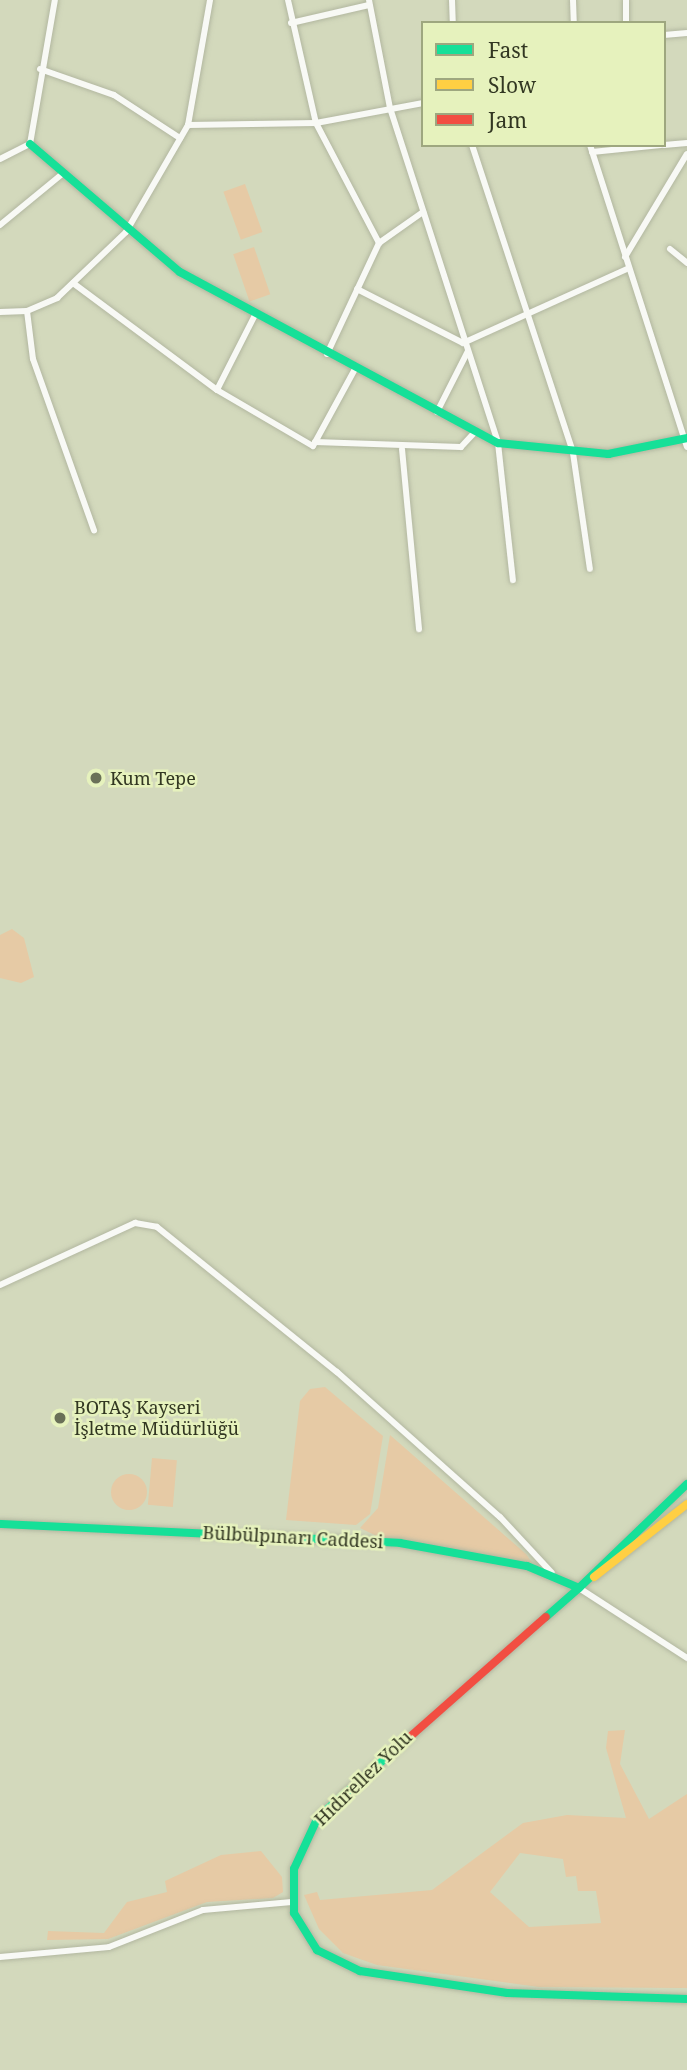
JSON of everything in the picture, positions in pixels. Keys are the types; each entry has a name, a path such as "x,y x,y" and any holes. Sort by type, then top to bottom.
{"street":[{"path":"30,144 40,69 55,0"},
{"path":"0,312 27,311 73,283 126,232 188,125 210,0"},
{"path":"288,0 291,23 316,123 379,243"},
{"path":"452,0 453,21"},
{"path":"573,0 574,21"},
{"path":"626,0 626,21"},
{"path":"291,23 369,3 390,108 498,443 513,580"},
{"path":"666,35 687,33"},
{"path":"40,69 114,95 180,138"},
{"path":"188,125 316,123 421,103"},
{"path":"666,145 687,143"},
{"path":"0,159 30,144"},
{"path":"30,144 126,232 255,316 498,443 573,453 642,451 686,441 591,148 615,147"},
{"path":"473,147 533,316 573,453 590,569"},
{"path":"625,258 687,154"},
{"path":"0,225 62,174"},
{"path":"327,354 379,243 423,212"},
{"path":"670,249 687,263"},
{"path":"357,289 465,342 533,316 629,268"},
{"path":"73,283 217,390 315,442 402,449 461,447 475,432"},
{"path":"27,311 33,359 94,530"},
{"path":"217,390 255,316"},
{"path":"437,412 468,351"},
{"path":"315,442 355,369"},
{"path":"402,449 419,629"},
{"path":"0,1285 135,1223 157,1227 337,1372 500,1517 552,1573"},
{"path":"579,1588 687,1484"},
{"path":"579,1588 687,1504"},
{"name":"Bülbülpınarı Caddesi","path":"0,1524 400,1543 552,1573 579,1588"},
{"path":"579,1588 687,1658"},
{"name":"Hıdırellez Yolu","path":"579,1588 323,1812 296,1859 292,1902 311,1944 360,1971 519,1994 687,1999"},
{"path":"0,1957 109,1947 203,1910 292,1902"}],"shaded area":[{"path":"245,184 262,232 241,240 223,192"},
{"path":"254,247 270,294 249,301 233,254"},
{"path":"12,929 24,938 34,977 21,983 0,978 0,935"},
{"path":"325,1387 383,1436 370,1514 356,1525 286,1520 300,1401 310,1389"},
{"path":"390,1435 526,1554 537,1570 389,1542 360,1528 378,1508"},
{"path":"152,1458 177,1460 173,1507 148,1505"},
{"path":"129,1474 142,1479 147,1492 142,1505 129,1510 116,1505 111,1492 116,1479"},
{"path":"625,1730 620,1764 649,1819 687,1794 687,1988 539,1987 377,1965 343,1953 319,1929 304,1895 317,1892 320,1900 432,1890 523,1823 567,1815 626,1818 606,1748 608,1731","holes":["520,1853 563,1859 566,1877 576,1876 578,1891 596,1891 601,1923 529,1927 490,1892"]},
{"path":"261,1851 282,1877 283,1892 273,1898 207,1902 108,1939 47,1940 48,1931 104,1933 127,1902 167,1892 165,1881 221,1855"}],"traffic: fast":[{"path":"30,144 180,272 498,443 608,454 687,438"},
{"path":"579,1588 687,1484"},
{"path":"0,1524 400,1543 527,1566 579,1588 546,1617"},
{"path":"404,1742 318,1817 294,1869 294,1913 317,1950 360,1971 507,1993 687,1999"}],"traffic: slow":[{"path":"594,1577 687,1504"}],"traffic: jam":[{"path":"404,1742 546,1617"}],"place":[{"name":"Kum Tepe","path":"96,778"},
{"name":"BOTAŞ Kayseri İşletme Müdürlüğü","path":"60,1418"}]}
